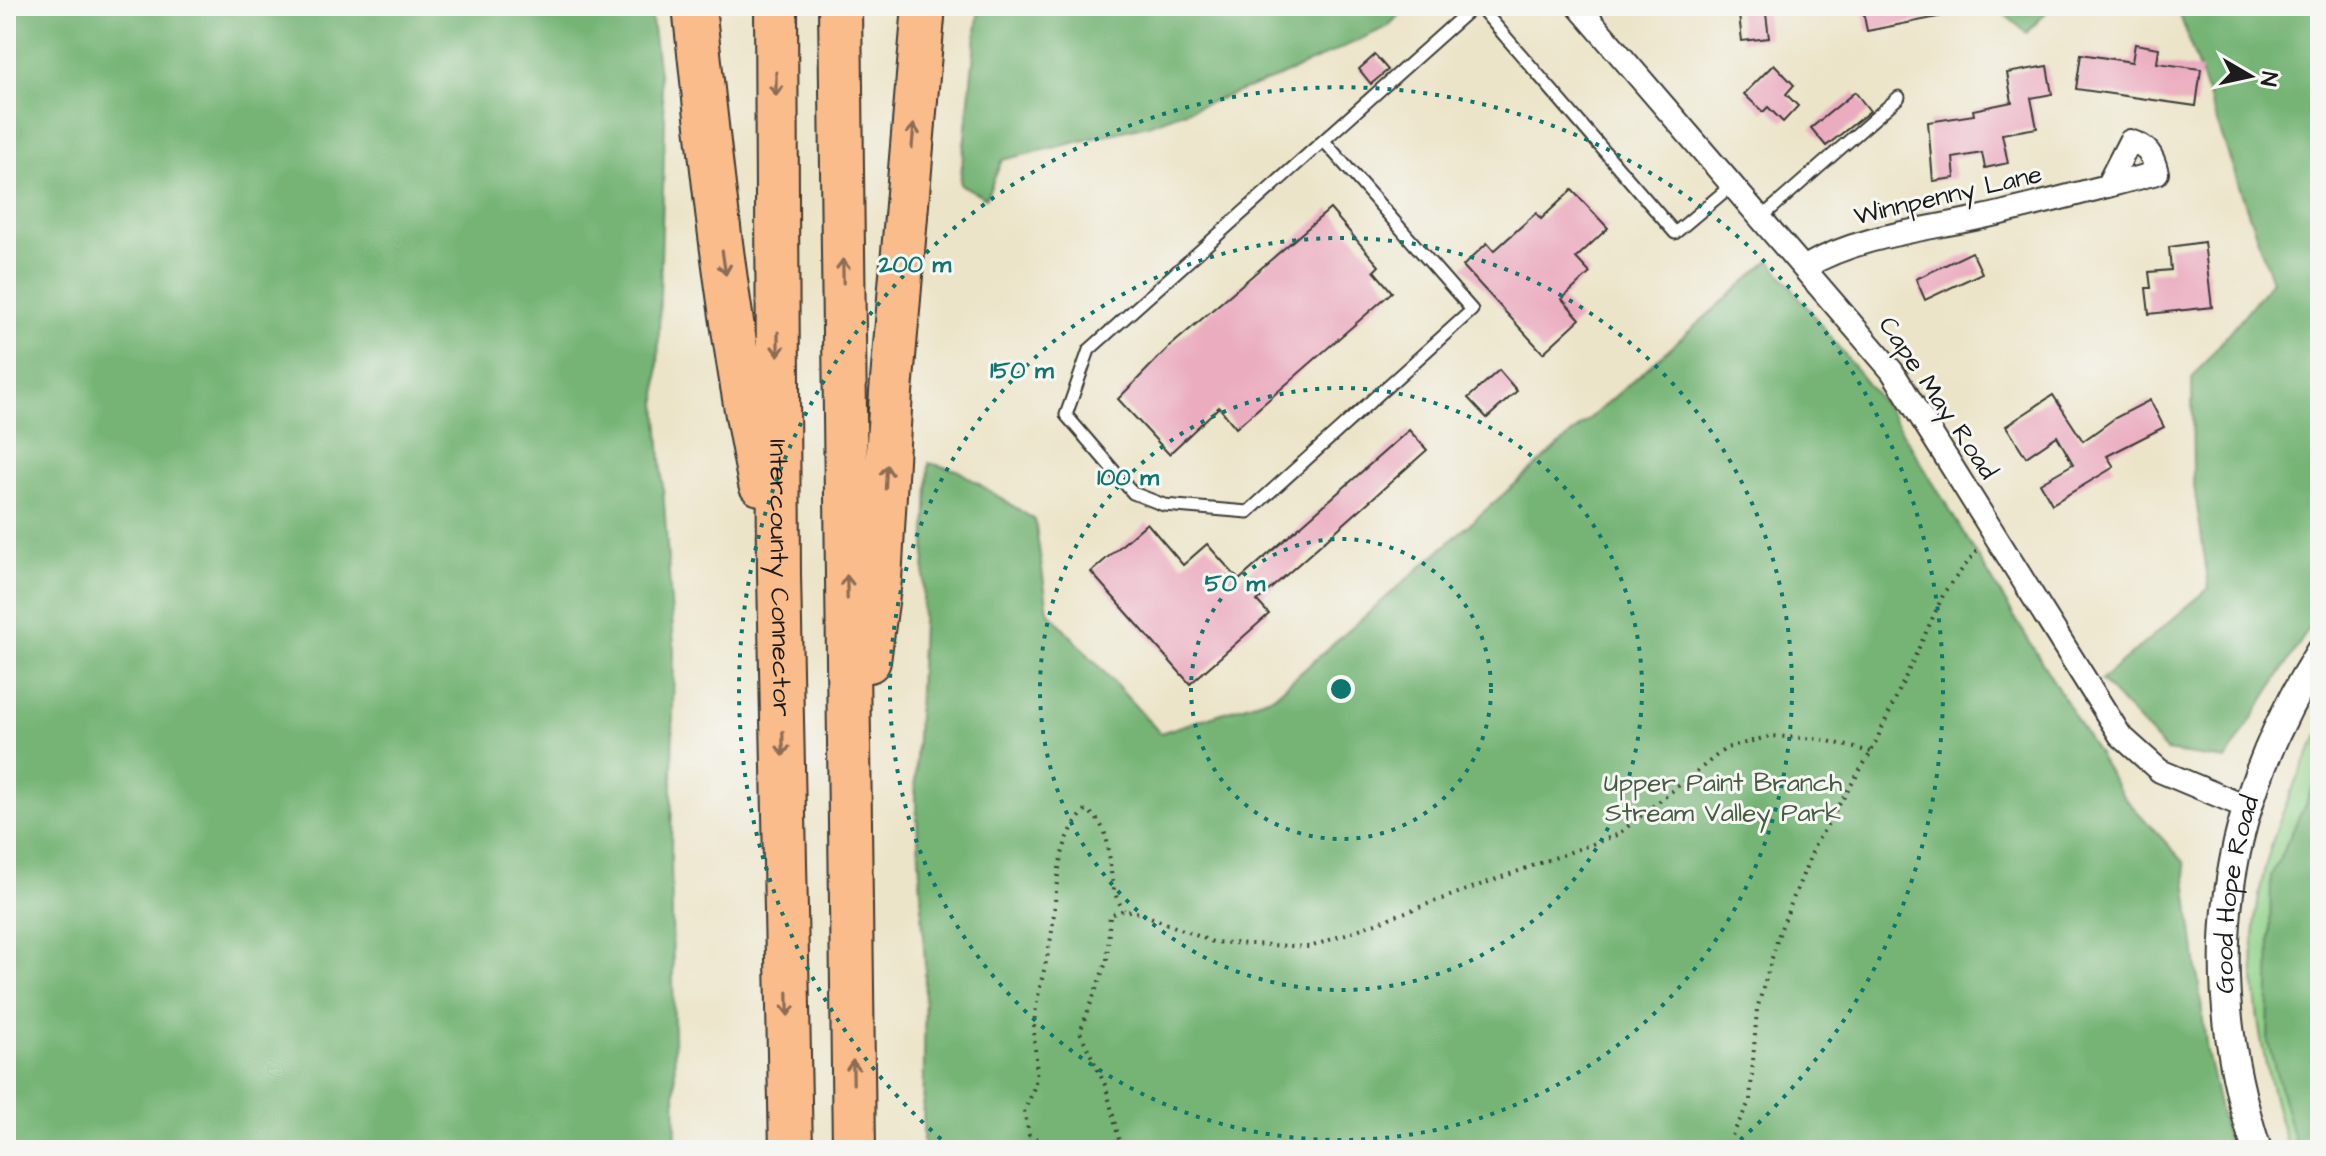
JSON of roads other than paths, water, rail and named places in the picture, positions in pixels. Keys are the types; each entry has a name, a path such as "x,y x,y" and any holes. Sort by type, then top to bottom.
{"highway":[{"path":"694,6 714,186 744,403 779,575"},
{"name":"Intercounty Connector","path":"776,6 779,575 791,1150"},
{"path":"840,6 854,1150"},
{"path":"850,805 880,580 891,392 924,6"}],"street":[{"name":"Cape May Road","path":"1578,6 1805,267 1901,383 2090,688 2133,749 2180,781 2246,807"},
{"name":"Winnpenny Lane","path":"1805,267 1825,255 1861,244 2107,186"},
{"name":"Good Hope Road","path":"2257,1150 2230,1040 2223,959 2228,877 2246,807 2276,733 2320,652"}],"lane":[{"path":"1324,141 1472,310 1248,512 1164,505 1133,493 1066,415 1089,350 1324,141 1477,6 1675,233 1733,184"},
{"path":"1762,217 1899,97"}],"waterway":[{"path":"2302,1150 2320,1116"}],"park label":[{"name":"Upper Paint Branch Stream Valley Park","path":"1723,798"}]}
